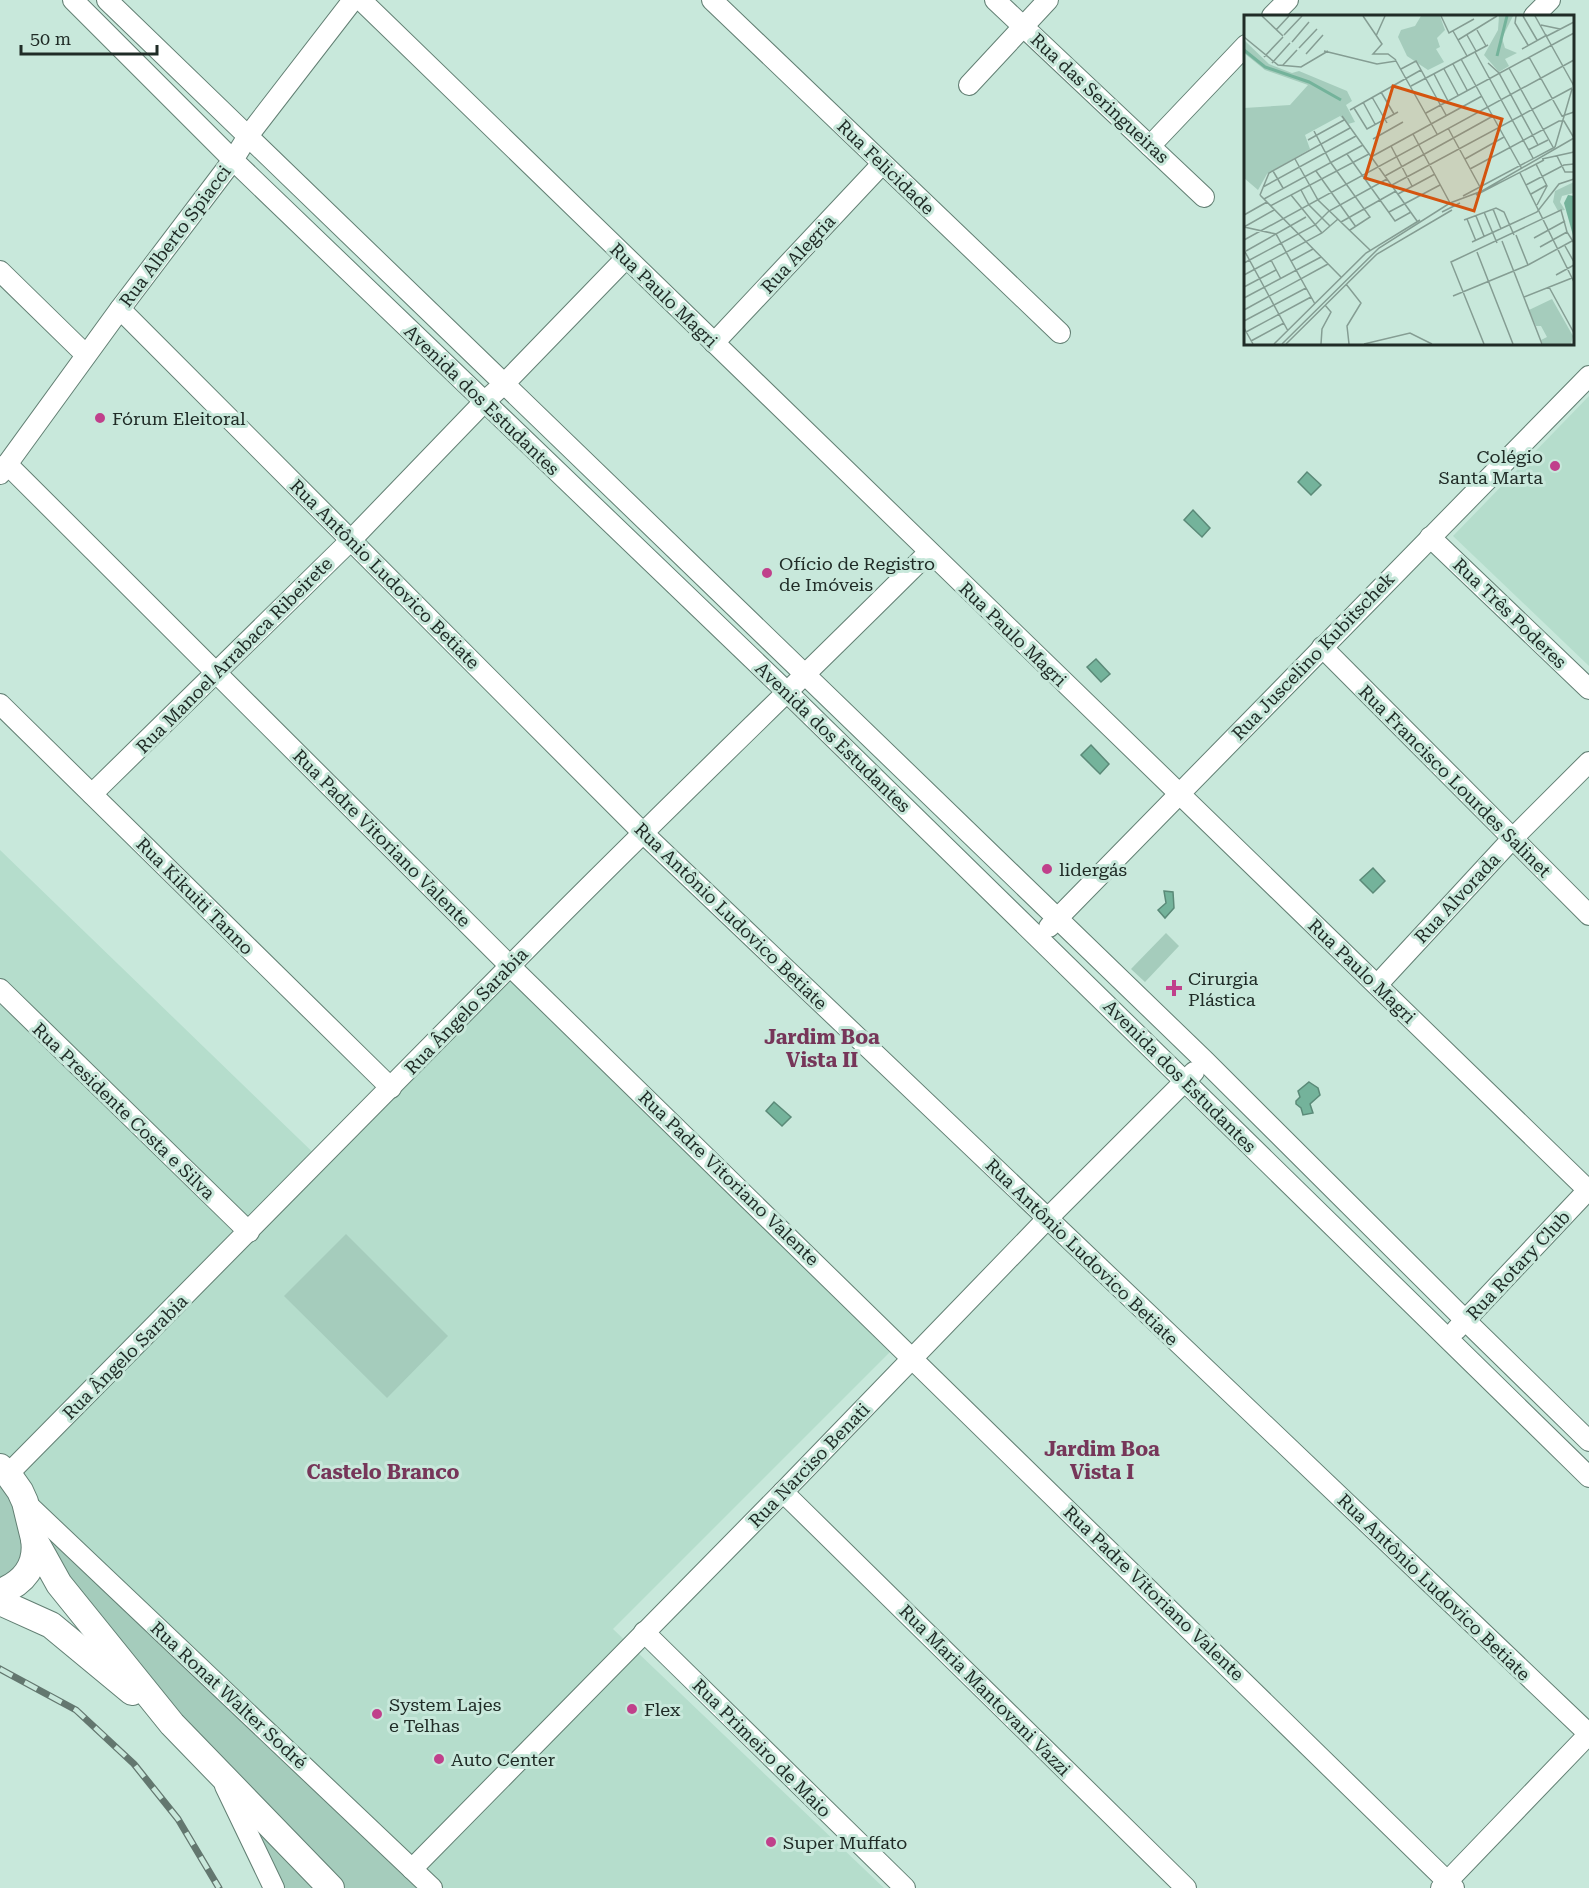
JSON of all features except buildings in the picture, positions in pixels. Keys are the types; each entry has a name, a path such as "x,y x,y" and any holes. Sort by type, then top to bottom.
{"main road":[{"path":"0,1592 21,1583 35,1555 34,1539 25,1502 4,1471"},
{"path":"34,1539 59,1584 172,1724 331,1888"},
{"path":"0,1602 51,1625 172,1724"}],"street":[{"name":"Avenida dos Estudantes","path":"73,0 233,160 788,693 1447,1339 1588,1474"},
{"name":"Avenida dos Estudantes","path":"107,0 1205,1061 1589,1441"},
{"name":"Rua Alberto Spiacci","path":"4,469 120,309 233,160 248,136 353,0"},
{"name":"Rua Paulo Magri","path":"361,0 1589,1190"},
{"name":"Rua Felicidade","path":"712,0 1060,333"},
{"name":"Rua das Seringueiras","path":"995,0 1204,197"},
{"path":"969,85 1048,0"},
{"path":"1273,15 1288,0"},
{"path":"1535,15 1550,0"},
{"path":"1150,146 1244,46"},
{"name":"Rua Alegria","path":"714,343 882,164"},
{"name":"Rua Manoel Arrabaca Ribeirete","path":"92,795 351,540 626,258"},
{"path":"0,271 87,355"},
{"name":"Rua Antônio Ludovico Betiate","path":"120,309 643,833 1589,1734"},
{"name":"Rua Juscelino Kubitschek","path":"1039,938 1589,376"},
{"name":"Rua Padre Vitoriano Valente","path":"4,469 216,673 510,966 914,1358 1448,1886"},
{"name":"Rua Três Poderes","path":"1430,537 1589,689"},
{"name":"Rua Ângelo Sarabia","path":"4,1471 249,1232 643,833 929,552"},
{"name":"Rua Francisco Lourdes Salinet","path":"1322,647 1589,915"},
{"name":"Rua Kikuiti Tanno","path":"0,704 391,1088"},
{"name":"Rua Alvorada","path":"1377,985 1512,839 1589,762"},
{"name":"Rua Presidente Costa e Silva","path":"0,989 249,1232"},
{"name":"Rua Narciso Benati","path":"412,1869 914,1358 1047,1219 1205,1061"},
{"name":"Rua Rotary Club","path":"1447,1339 1589,1190"},
{"name":"Rua Maria Mantovani Vazzi","path":"783,1492 1186,1888"},
{"name":"Rua Ronat Walter Sodré","path":"25,1502 432,1888"},
{"name":"Rua Primeiro de Maio","path":"644,1632 905,1888"},
{"path":"1448,1886 1589,1734"},
{"path":"219,1773 274,1888"}],"shaded area":[{"name":"Colégio Santa Marta","path":"1589,396 1589,666 1453,536"},
{"path":"1307,472 1321,485 1311,495 1298,482"},
{"path":"1193,510 1210,528 1202,537 1184,520"},
{"path":"1096,659 1110,674 1101,682 1087,667"},
{"path":"1091,745 1109,764 1100,774 1081,755"},
{"path":"0,850 327,1166 513,978 890,1352 613,1629 884,1888 433,1888 0,1466"},
{"path":"1373,868 1385,881 1373,893 1360,880"},
{"path":"1164,891 1173,892 1174,908 1165,918 1158,910 1166,903"},
{"path":"1166,933 1179,946 1145,982 1131,969"},
{"path":"1309,1082 1318,1088 1320,1095 1310,1104 1313,1113 1303,1115 1296,1101 1300,1097 1298,1091"},
{"path":"774,1102 791,1117 782,1126 766,1111"},
{"path":"346,1234 448,1336 387,1398 284,1296"},
{"path":"0,1483 9,1492 29,1563 0,1582"},
{"path":"28,1502 423,1888 343,1888 172,1724 67,1587"},
{"path":"244,1806 329,1888 285,1888"}],"railway":[{"path":"0,1669 76,1710 134,1764 178,1819 219,1888"}],"place":[{"name":"Fórum Eleitoral","path":"100,418"},
{"name":"Colégio Santa Marta","path":"1555,466"},
{"name":"Ofício de Registro de Imóveis","path":"767,573"},
{"name":"lidergás","path":"1047,869"},
{"name":"Cirurgia Plástica","path":"1174,988"},
{"name":"Flex","path":"632,1709"},
{"name":"System Lajes e Telhas","path":"377,1714"},
{"name":"Auto Center","path":"439,1759"},
{"name":"Super Muffato","path":"771,1842"}],"district":[{"name":"Jardim Boa Vista II","path":"822,1048"},
{"name":"Jardim Boa Vista I","path":"1102,1460"},
{"name":"Castelo Branco","path":"383,1472"}]}
